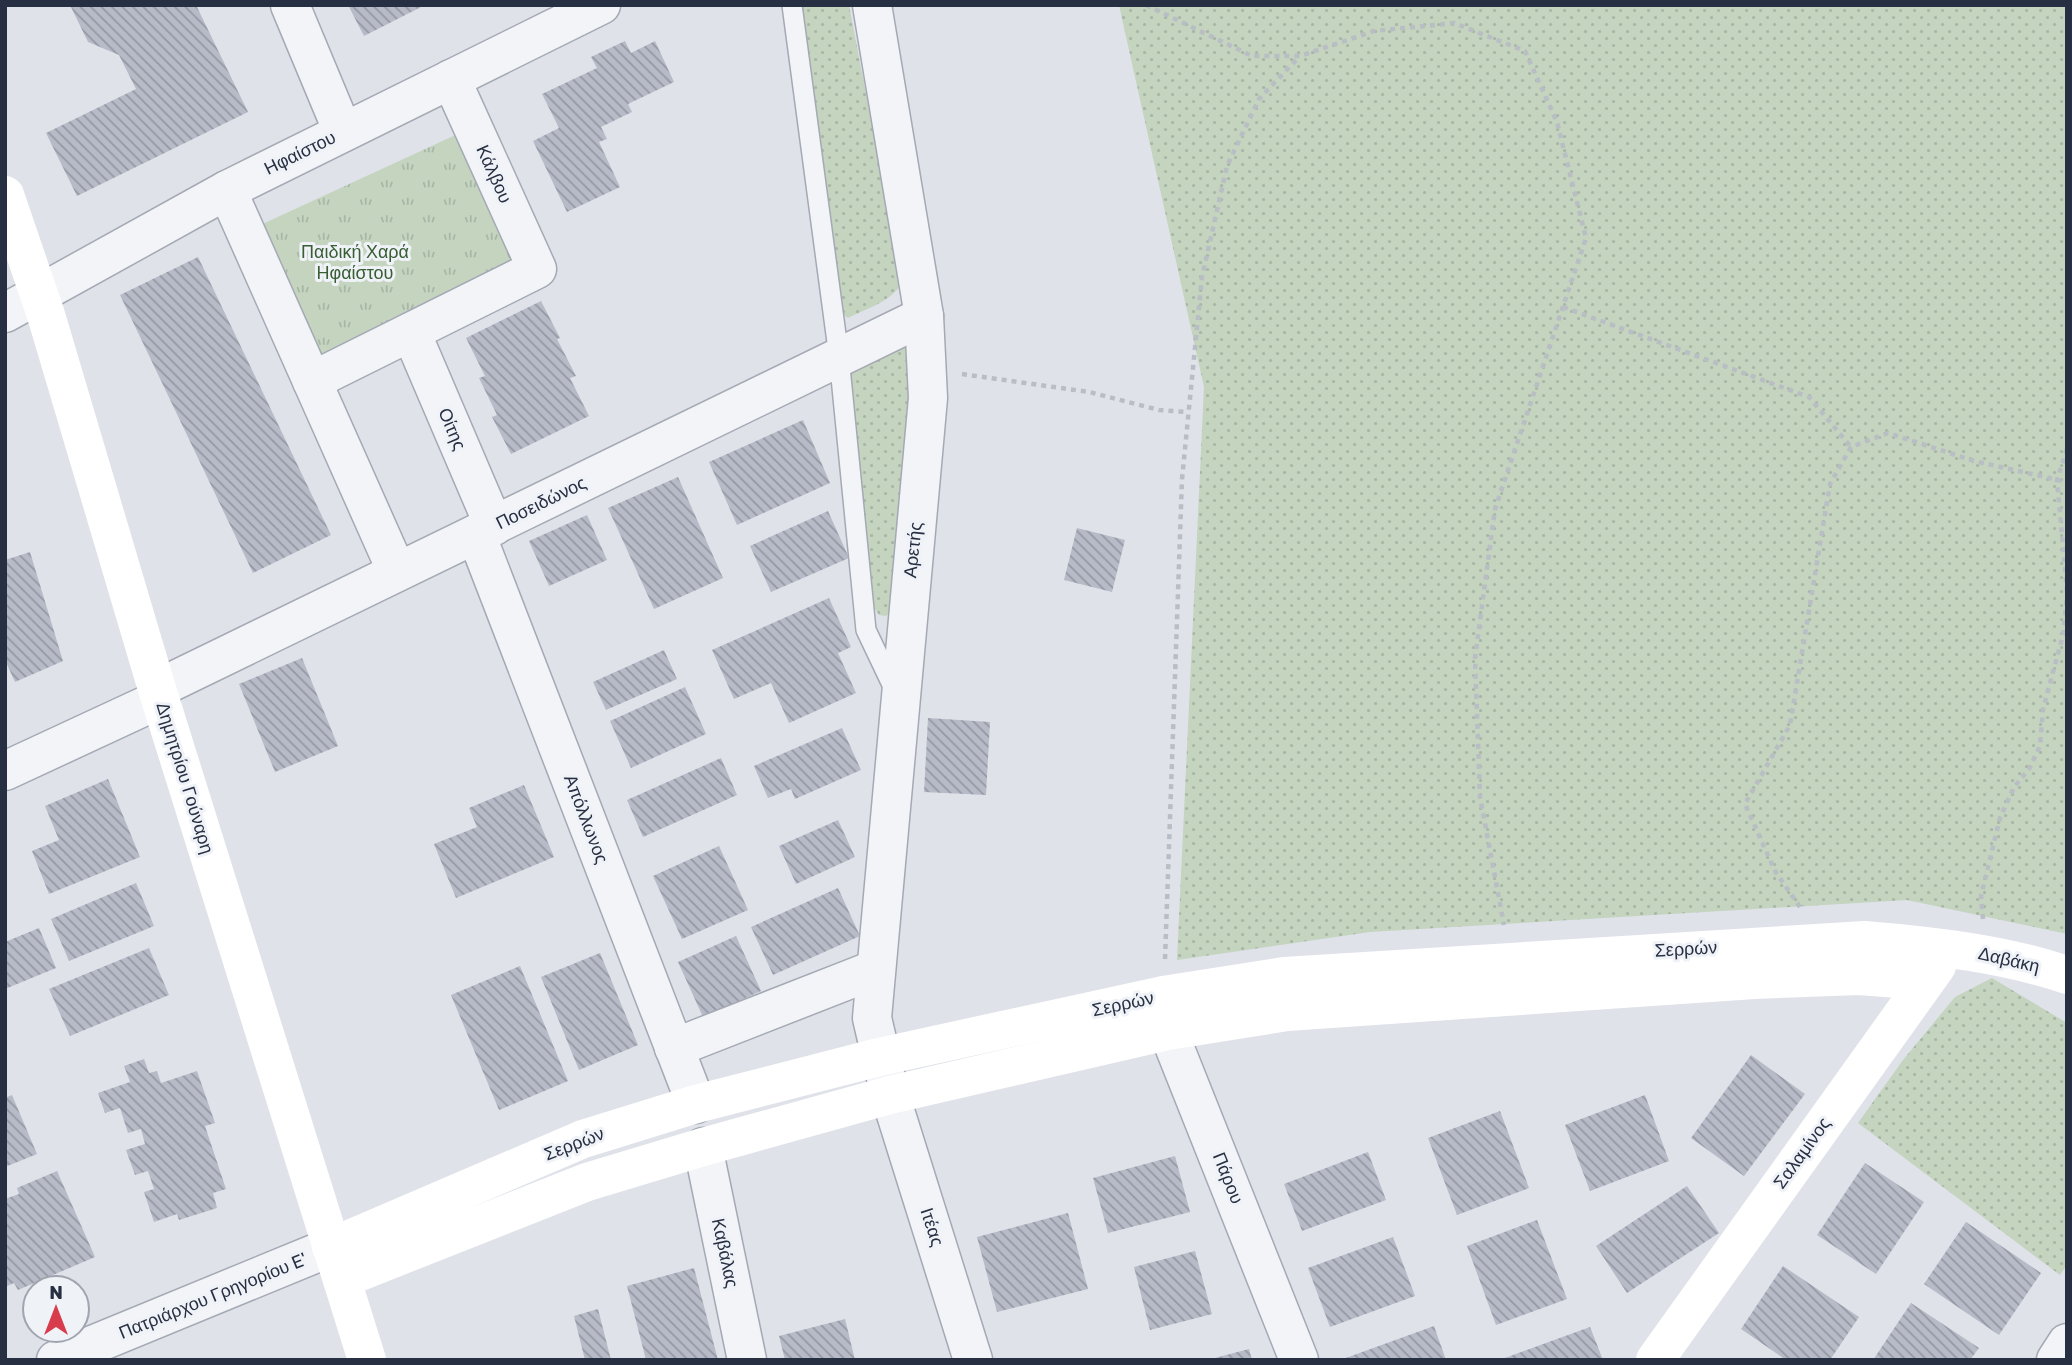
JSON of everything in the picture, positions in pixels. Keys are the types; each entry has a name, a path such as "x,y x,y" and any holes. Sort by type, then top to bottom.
{"street":[{"path":"290,5 343,132"},
{"name":"Ηφαίστου","path":"5,313 227,190 601,5"},
{"name":"Αρετής","path":"873,5 924,316 928,398 898,699 872,1018 890,1095"},
{"name":"Κάλβου","path":"411,332 537,269 451,79"},
{"path":"227,190 397,572"},
{"name":"Δημητρίου Γούναρη","path":"5,195 40,296 158,694 367,1360"},
{"name":"Ποσειδώνος","path":"5,771 397,572 924,316"},
{"path":"312,381 411,332"},
{"name":"Οίτης","path":"411,332 485,530"},
{"name":"Απόλλωνος","path":"485,530 696,1104"},
{"name":"Σερρών","path":"336,1263 587,1182 890,1095 1284,976 1822,941 1866,940 1950,947"},
{"name":"Δαβάκη","path":"1950,947 2031,964 2067,975"},
{"name":"Σαλαμίνος","path":"1655,1360 1950,947"},
{"path":"674,1048 876,969"},
{"name":"Σερρών","path":"336,1263 583,1139 696,1104 879,1057 1166,1013 1287,1012 1740,981 1859,976 1925,981"},
{"name":"Πάρου","path":"1166,1013 1299,1360"},
{"name":"Ιτέας","path":"890,1095 973,1360"},
{"name":"Καβάλας","path":"703,1147 747,1360"},
{"name":"Πατριάρχου Γρηγορίου E'","path":"56,1360 336,1263"},
{"path":"2056,1360 2067,1343"}],"lane":[{"path":"792,5 839,357 866,630 898,699"}],"path":[{"path":"1146,5 1252,56 1300,56 1374,31 1454,23 1525,51 1557,122 1586,238 1496,509 1475,658 1480,797 1511,960"},
{"path":"1166,1013 1182,479 1202,277 1227,166 1259,99 1300,56"},
{"path":"1563,307 1809,397 1851,447"},
{"path":"926,369 1089,392 1159,410 1188,412"},
{"path":"1822,941 1775,872 1745,804 1790,724 1830,484 1851,447 1888,433 1974,461 2067,482"},
{"path":"1987,955 1981,896 2000,818 2014,787 2029,769 2040,746 2043,709 2063,635 2067,594 2057,480 2067,449"}],"green space":[{"path":"801,5 849,5 902,282 886,300 848,318 841,313"},
{"path":"1119,5 2067,5 2067,934 1907,900 1370,932 1177,960 1204,387"},
{"name":"Παιδική Χαρά Ηφαίστου","path":"462,132 521,260 321,365 256,227"},
{"path":"902,333 911,358 895,598 893,611 886,616 879,615 873,606 845,350"},
{"path":"1992,978 2067,1023 2067,1265 2060,1275 1858,1123 1903,1060 1955,997"}],"building":[{"path":"70,5 196,5 248,112 77,196 46,133 136,89 119,55 88,42"},
{"path":"348,5 425,5 364,36"},
{"path":"625,41 631,53 655,41 674,82 628,104 632,112 601,127 607,139 599,142 620,187 567,212 533,141 559,128 542,94 597,68 591,57"},
{"path":"198,257 331,535 253,573 120,295"},
{"path":"541,301 576,376 570,378 589,416 511,454 492,417 497,415 479,378 485,376 466,338"},
{"path":"803,420 830,483 737,525 709,462"},
{"path":"678,477 723,578 654,609 608,508"},
{"path":"828,511 849,558 771,592 750,546"},
{"path":"587,515 607,560 549,586 529,541"},
{"path":"1077,528 1125,540 1112,592 1064,580"},
{"path":"30,552 63,661 15,682 5,660 5,560"},
{"path":"829,598 851,647 838,653 856,693 789,723 771,683 734,699 712,650"},
{"path":"664,650 677,679 606,710 593,682"},
{"path":"302,658 338,746 275,772 239,684"},
{"path":"685,687 706,734 631,768 610,721"},
{"path":"928,718 990,722 986,795 924,792"},
{"path":"842,728 861,770 795,799 791,789 768,798 754,766"},
{"path":"721,758 737,795 643,837 627,800"},
{"path":"108,779 140,857 49,894 32,851 59,840 45,806"},
{"path":"524,785 554,857 456,898 434,844 477,827 469,808"},
{"path":"838,820 855,857 796,884 779,846"},
{"path":"719,846 748,910 682,939 653,876"},
{"path":"136,883 154,926 69,961 51,919"},
{"path":"838,888 860,936 773,975 751,927"},
{"path":"39,928 56,968 5,989 5,942"},
{"path":"736,936 761,991 703,1017 678,962"},
{"path":"149,948 169,995 70,1036 49,989"},
{"path":"600,953 638,1045 579,1070 541,977"},
{"path":"520,966 568,1081 499,1110 451,995"},
{"path":"1751,1055 1805,1094 1744,1176 1691,1138"},
{"path":"144,1059 149,1073 157,1071 161,1083 197,1071 215,1123 205,1126 226,1189 213,1193 217,1208 179,1220 177,1214 154,1222 144,1192 154,1189 148,1171 135,1175 126,1150 145,1144 141,1129 128,1133 120,1108 105,1113 98,1093 130,1082 124,1066"},
{"path":"12,1095 37,1154 5,1167 5,1098"},
{"path":"1645,1095 1669,1161 1590,1191 1565,1125"},
{"path":"1500,1111 1529,1188 1457,1215 1428,1138"},
{"path":"1368,1152 1386,1200 1302,1231 1284,1184"},
{"path":"1175,1156 1190,1212 1108,1233 1093,1178"},
{"path":"1865,1163 1924,1202 1876,1274 1817,1235"},
{"path":"57,1171 95,1257 55,1274 21,1274 21,1289 18,1290 14,1283 5,1287 5,1199 19,1194 17,1188"},
{"path":"1687,1186 1719,1233 1627,1293 1596,1246"},
{"path":"1068,1213 1088,1289 997,1312 977,1237"},
{"path":"1537,1220 1567,1299 1496,1325 1467,1246"},
{"path":"1966,1222 2041,1273 1999,1335 1924,1284"},
{"path":"1393,1237 1415,1296 1330,1327 1308,1268"},
{"path":"1195,1251 1212,1314 1150,1330 1134,1267"},
{"path":"1783,1266 1859,1317 1830,1360 1786,1360 1741,1329"},
{"path":"694,1268 718,1360 646,1360 627,1286"},
{"path":"1911,1303 1979,1348 1970,1360 1873,1360"},
{"path":"598,1309 611,1360 585,1360 574,1316"},
{"path":"845,1319 855,1360 785,1360 779,1336"},
{"path":"1434,1326 1446,1360 1343,1360 1343,1359"},
{"path":"1590,1327 1603,1360 1502,1360 1502,1359"},
{"path":"1249,1349 1252,1360 1211,1360 1211,1359"}]}
